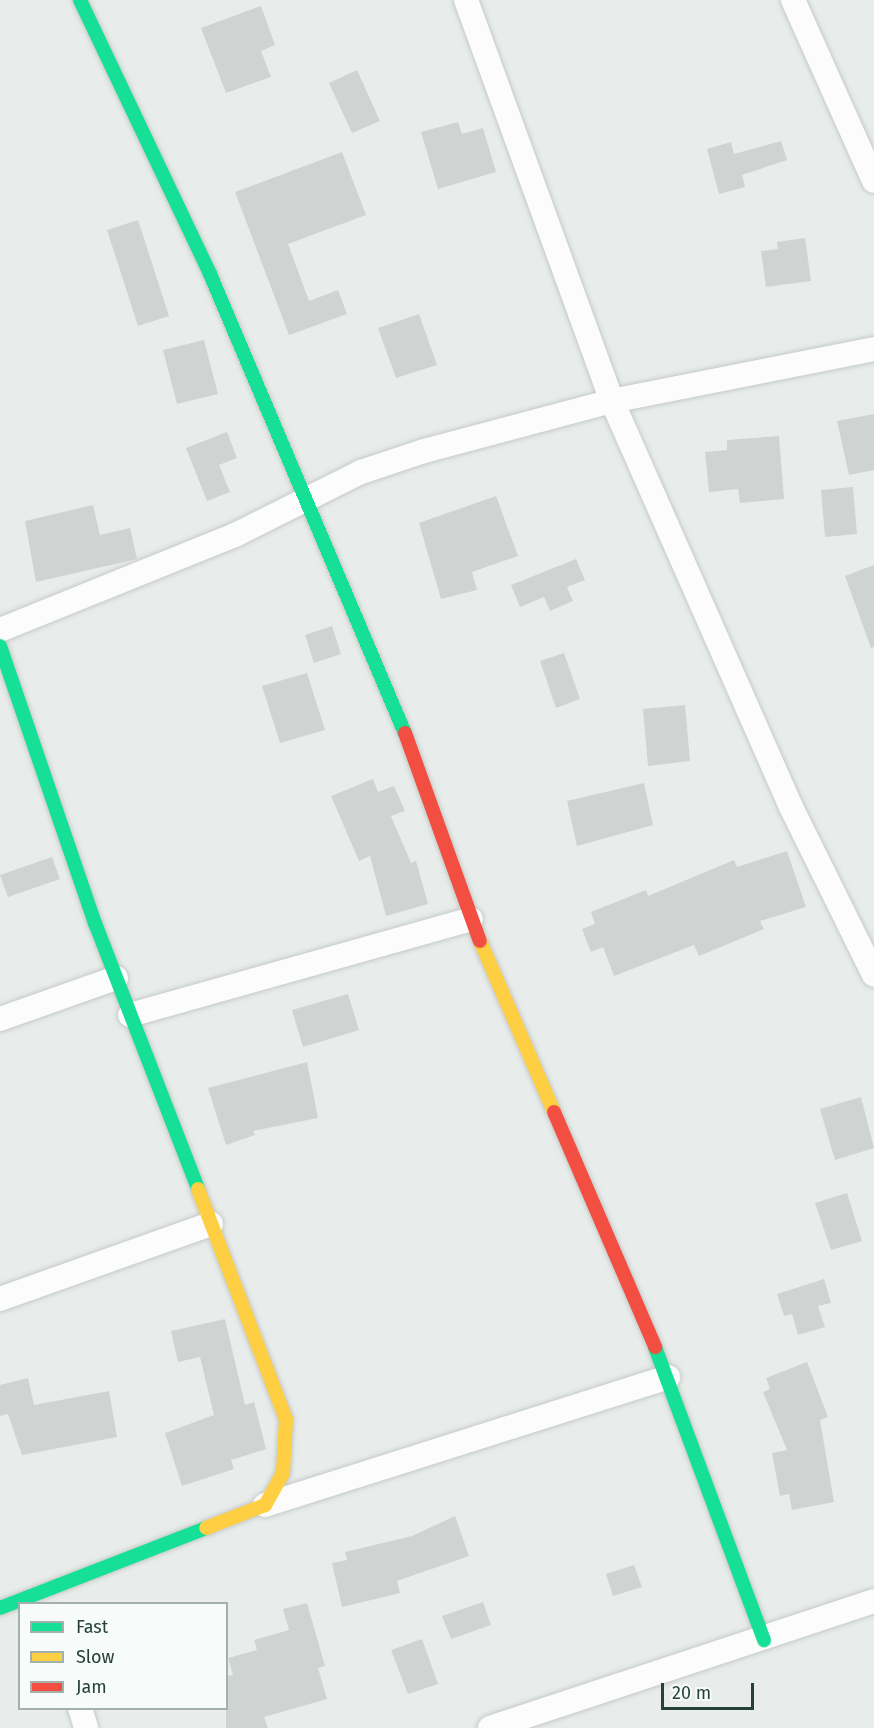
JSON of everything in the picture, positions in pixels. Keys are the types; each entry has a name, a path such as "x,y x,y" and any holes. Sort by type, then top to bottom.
{"street":[{"path":"80,0 210,274 389,686 471,920 668,1377 764,1640"},
{"path":"466,0 612,401 791,807 874,975"},
{"path":"794,0 874,181"},
{"path":"0,630 235,535 305,497 423,451 612,401 874,349"},
{"path":"0,646 11,706 286,1419 283,1473 264,1504"},
{"path":"130,1016 471,920"},
{"path":"0,1019 116,978"},
{"path":"0,1299 211,1224"},
{"path":"29,1602 48,1598 264,1504 668,1377"},
{"path":"490,1728 764,1640 874,1601"},
{"path":"0,1608 18,1604"},
{"path":"81,1710 86,1728"}],"building":[{"path":"261,6 275,45 261,51 271,77 226,93 201,28"},
{"path":"357,70 380,121 352,133 329,83"},
{"path":"458,122 462,134 483,128 496,172 438,189 421,132"},
{"path":"781,141 787,160 742,175 745,187 719,194 707,149 731,142 734,154"},
{"path":"342,152 366,215 288,244 309,301 338,290 347,314 289,335 235,192"},
{"path":"138,220 169,316 138,326 107,230"},
{"path":"805,238 811,281 766,287 761,251 778,249 777,242"},
{"path":"419,314 437,365 396,378 378,328"},
{"path":"204,340 218,394 177,404 163,350"},
{"path":"874,414 874,470 849,475 837,421"},
{"path":"227,432 237,458 219,465 230,492 207,501 186,448"},
{"path":"779,436 784,499 740,503 738,489 709,492 705,452 727,450 727,440"},
{"path":"853,487 857,534 825,537 821,490"},
{"path":"496,496 518,556 472,572 477,590 441,599 419,523"},
{"path":"93,505 100,535 130,528 137,559 36,582 25,521"},
{"path":"576,559 585,580 567,587 573,601 550,611 544,597 520,607 511,585"},
{"path":"874,565 874,647 871,648 845,576"},
{"path":"332,626 341,654 314,663 305,635"},
{"path":"564,653 580,699 556,708 540,661"},
{"path":"307,673 325,730 280,743 262,686"},
{"path":"685,705 690,761 648,766 643,709"},
{"path":"373,779 378,792 394,786 405,811 391,816 411,863 416,861 428,904 386,916 370,856 359,861 331,796"},
{"path":"644,783 653,825 577,846 567,801"},
{"path":"787,851 806,907 760,921 764,929 699,956 694,945 614,976 603,947 591,952 582,929 595,924 591,912 646,890 648,896 734,860 737,867"},
{"path":"52,857 60,879 8,897 0,875"},
{"path":"348,994 359,1030 303,1047 292,1010"},
{"path":"307,1062 318,1118 253,1131 255,1135 226,1145 208,1088"},
{"path":"861,1097 874,1148 835,1160 820,1109"},
{"path":"847,1193 862,1241 831,1250 815,1203"},
{"path":"824,1279 831,1303 818,1306 825,1327 798,1335 792,1314 784,1316 777,1294"},
{"path":"225,1319 245,1405 254,1402 266,1449 231,1460 234,1469 182,1486 165,1433 214,1415 200,1357 178,1362 171,1331"},
{"path":"807,1362 828,1417 820,1420 834,1502 792,1510 789,1494 780,1496 772,1453 787,1450 763,1392 770,1389 766,1378"},
{"path":"28,1378 34,1405 109,1391 117,1437 22,1455 8,1414 0,1416 0,1385"},
{"path":"455,1516 469,1556 397,1581 400,1593 342,1607 332,1563 347,1560 345,1552 412,1536"},
{"path":"634,1565 642,1587 613,1596 606,1574"},
{"path":"483,1602 491,1625 451,1639 442,1616"},
{"path":"307,1603 325,1666 318,1668 327,1699 264,1717 268,1728 226,1728 228,1676 233,1675 228,1658 257,1650 254,1640 289,1630 283,1609"},
{"path":"422,1639 438,1684 408,1694 391,1650"}],"traffic: fast":[{"path":"80,0 210,274 405,733"},
{"path":"0,646 95,923 198,1189"},
{"path":"655,1347 764,1640"},
{"path":"0,1608 206,1528"}],"traffic: slow":[{"path":"480,941 554,1112"},
{"path":"198,1189 286,1419 283,1473 265,1505 206,1528"}],"traffic: jam":[{"path":"405,733 480,941"},
{"path":"554,1112 655,1347"}]}
